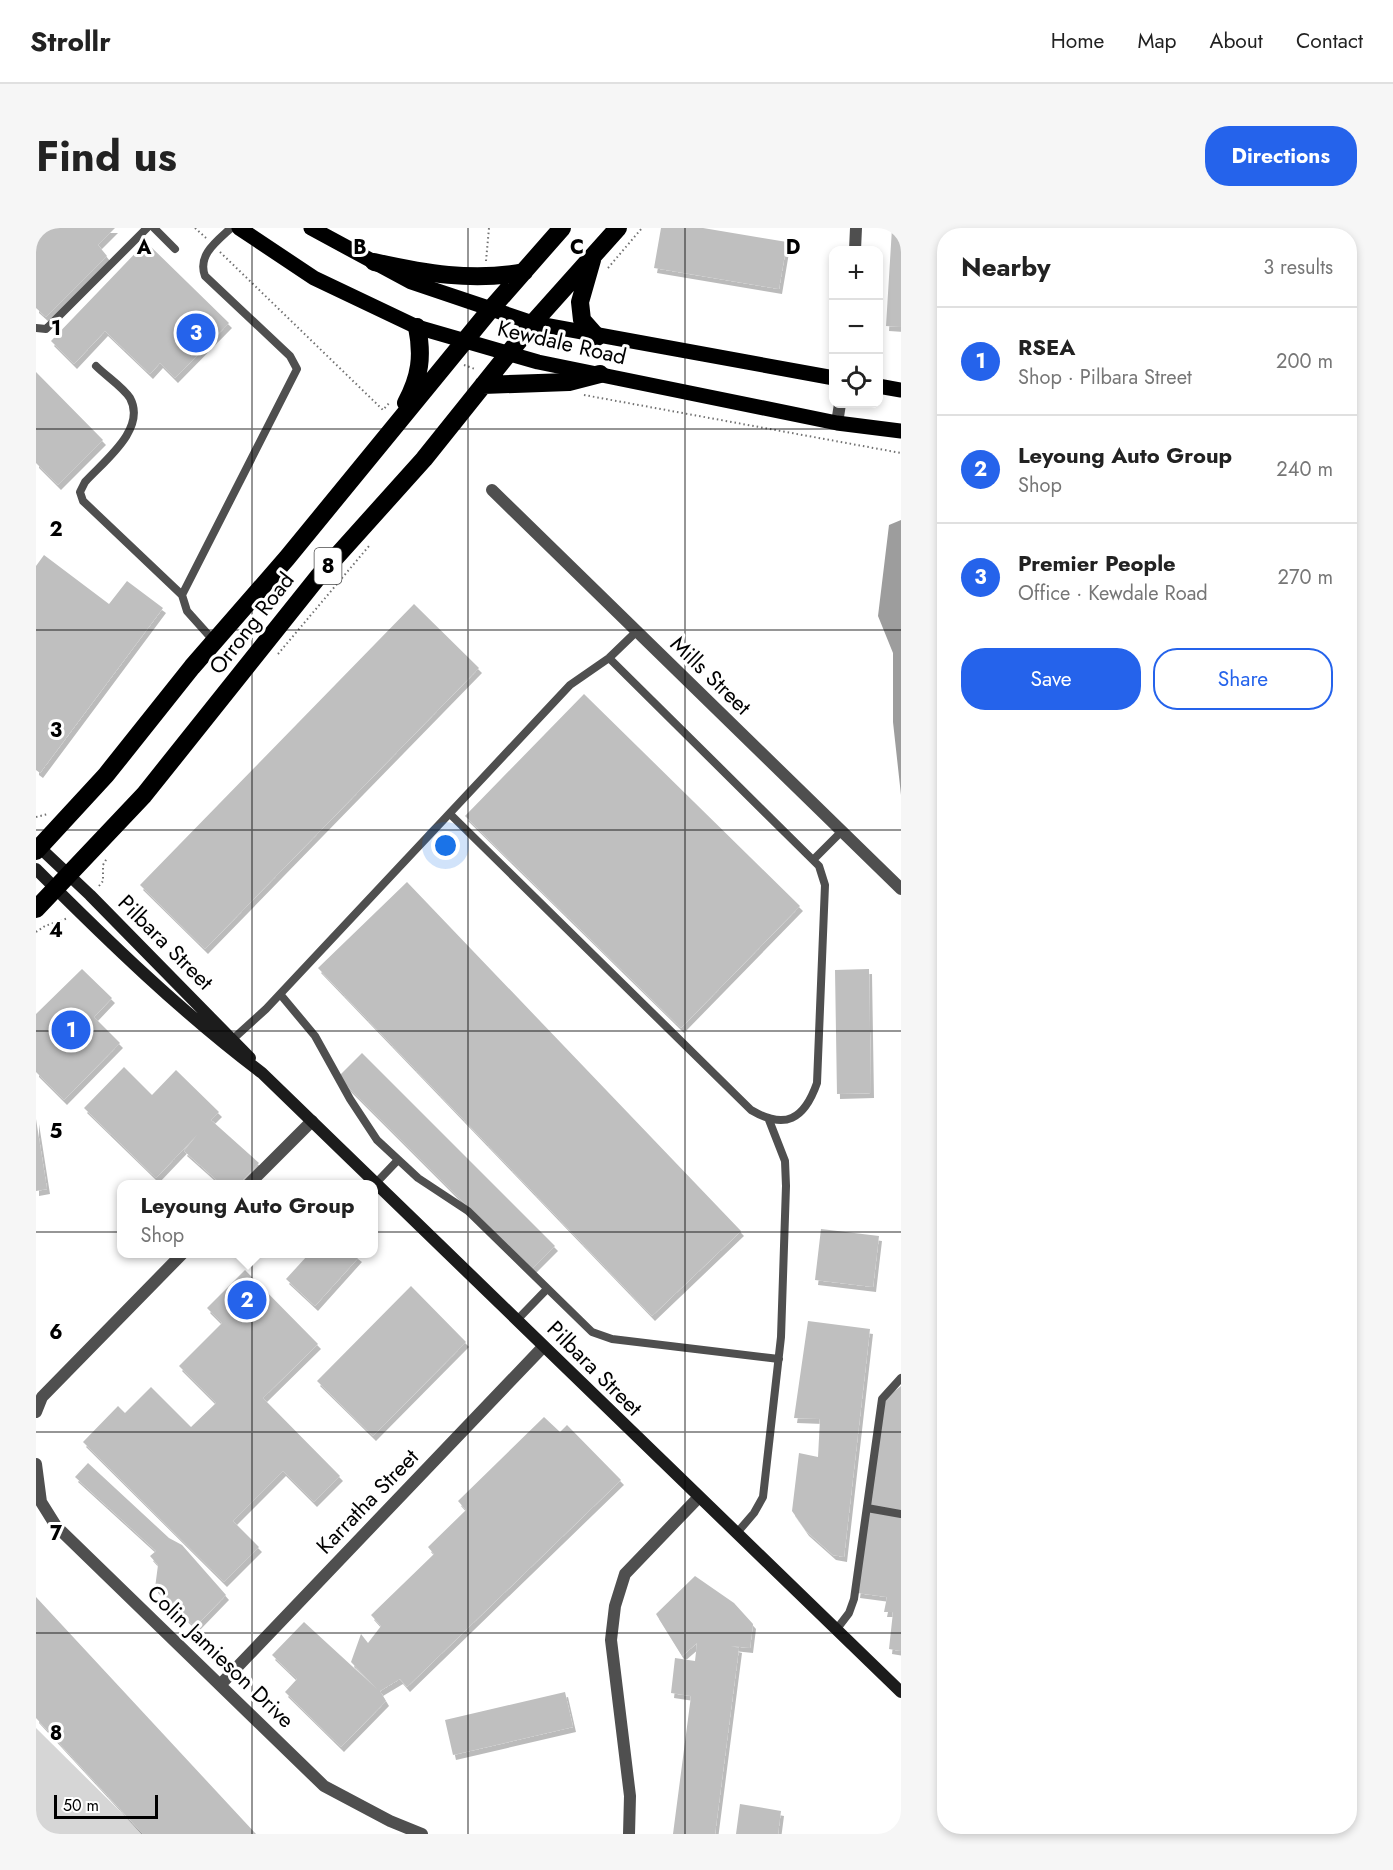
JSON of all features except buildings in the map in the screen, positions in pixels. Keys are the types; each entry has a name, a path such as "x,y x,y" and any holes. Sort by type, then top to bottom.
{"highway":[{"name":"Orrong Road","path":"37,847 53,819 106,775 214,642 287,558 466,342 490,310 562,228"},
{"name":"Orrong Road","path":"36,909 69,874 96,859 144,795 318,577 424,459 534,323 618,228"},
{"path":"593,256 580,302 582,320 597,337"},
{"path":"374,262 446,275 486,277 524,272"},
{"path":"392,429 413,391 420,369 421,350 417,327"},
{"path":"483,385 569,382 600,375"}],"main road":[{"name":"Kewdale Road","path":"238,228 314,278 398,321 508,355 837,423 901,431"},
{"name":"Kewdale Road","path":"311,228 411,282 534,323 597,337 829,377"},
{"path":"883,387 901,390"},
{"name":"Pilbara Street","path":"37,847 69,874 233,1039 262,1073 373,1180"},
{"name":"Pilbara Street","path":"36,869 217,1039 262,1073"},
{"name":"Pilbara Street","path":"378,1185 735,1534 901,1692"}],"street":[{"path":"855,246 856,228"},
{"path":"837,423 839,408"},
{"name":"Mills Street","path":"492,490 901,889"},
{"path":"254,1180 312,1121"},
{"path":"36,1412 39,1394 178,1258"},
{"name":"Karratha Street","path":"221,1684 543,1347"},
{"name":"Colin Jamieson Drive","path":"36,1464 41,1502 56,1526 324,1786 390,1821 422,1834"},
{"path":"629,1834 630,1796 611,1640 615,1606 624,1574 698,1498"}],"lane":[{"path":"36,328 46,329 147,228"},
{"path":"154,228 175,249"},
{"path":"182,595 297,369 290,356 205,276 201,267 203,258 231,228"},
{"path":"96,366 130,397 135,413 132,430 85,482 80,492 83,501 182,595 187,611 214,642"},
{"path":"233,1039 280,994 570,685 609,658 637,631"},
{"path":"450,814 751,1110 769,1120 786,1120 801,1114 811,1102 817,1083 825,885 814,859 765,814 609,658"},
{"path":"814,859 842,831"},
{"path":"280,994 315,1036 364,1122 397,1161 431,1189 468,1210 592,1332 602,1337 778,1359"},
{"path":"735,1534 754,1513 763,1497 778,1359 786,1186 785,1161 769,1120"},
{"path":"378,1181 397,1161"},
{"path":"517,1320 547,1289"},
{"path":"836,1630 849,1613 854,1599 882,1399 901,1378"},
{"path":"867,1508 901,1514"}],"path":[{"path":"195,228 383,410 394,397"},
{"path":"577,394 901,453"},
{"path":"275,658 372,542"},
{"path":"37,815 53,819"},
{"path":"90,895 103,881 96,859 109,856"},
{"path":"36,932 45,926 66,921 77,909"}],"shaded area":[{"path":"901,520 901,795 893,722 893,653 878,616 889,525"},
{"path":"36,1728 143,1834 36,1834"}],"place":[{"name":"Premier People","path":"196,333"},
{"name":"RSEA","path":"71,1030"},
{"name":"Leyoung Auto Group","path":"247,1300"}]}
